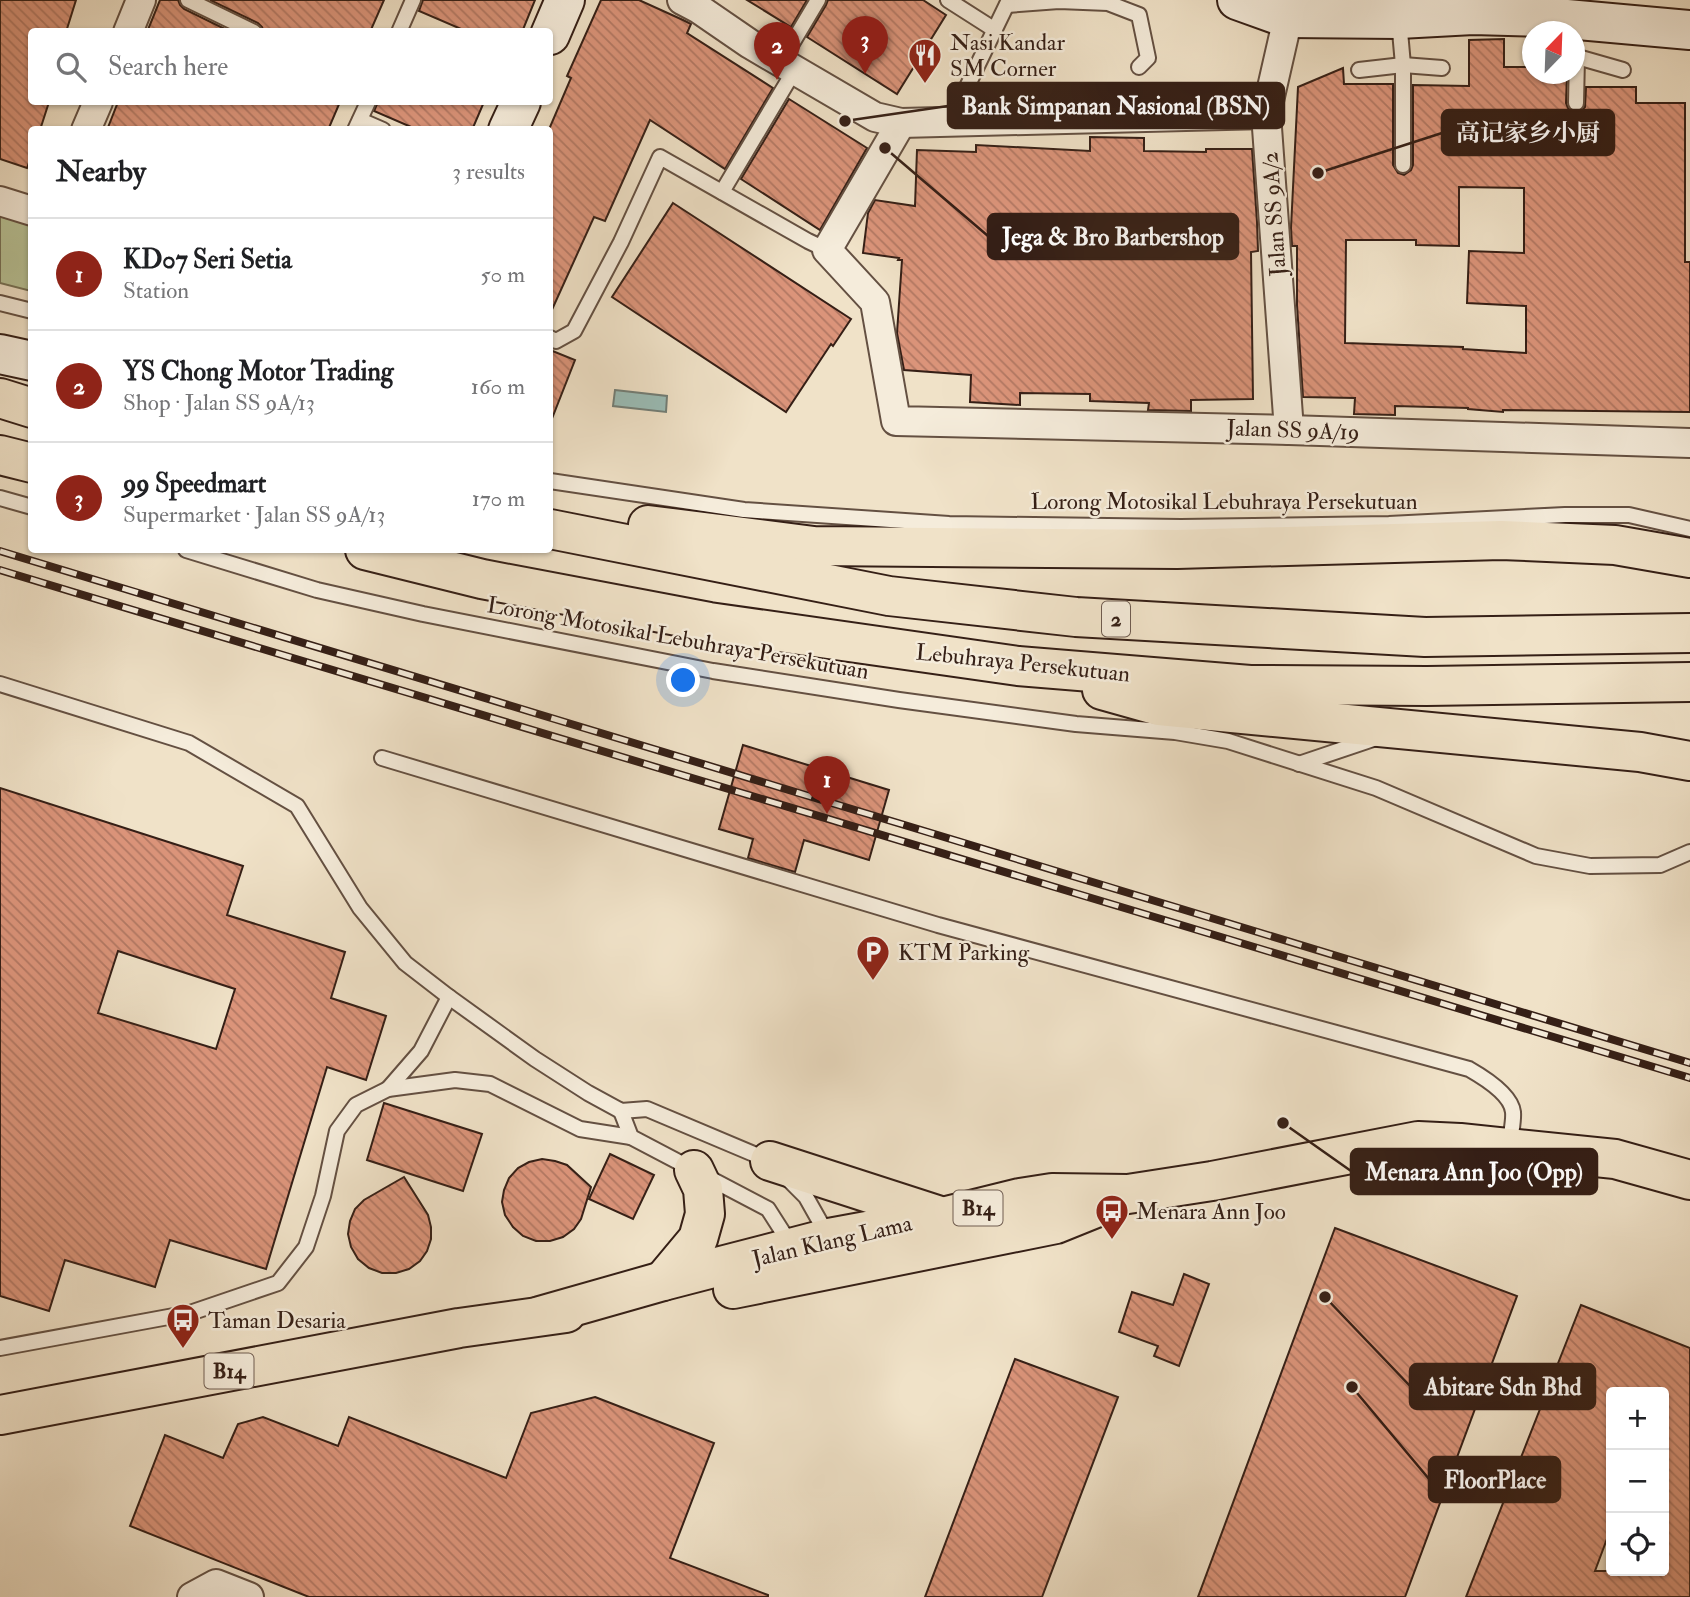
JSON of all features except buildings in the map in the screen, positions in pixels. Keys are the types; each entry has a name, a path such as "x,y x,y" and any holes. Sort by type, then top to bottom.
{"main road":[{"path":"0,398 28,407"},
{"path":"0,455 28,462"},
{"path":"553,513 814,546 1177,549 1483,540 1615,545 1690,558"},
{"name":"2","path":"553,530 889,596 1076,617 1425,638 1690,633"},
{"name":"Lebuhraya Persekutuan","path":"377,553 482,579 709,622 1018,666 1250,685 1427,686 1690,682"},
{"path":"1018,666 1159,706 1640,752 1690,761"},
{"name":"Jalan Klang Lama","path":"0,1415 445,1331 666,1302 943,1217 1020,1198 1052,1193 1128,1194 1212,1181 1418,1141 1509,1147 1615,1159 1690,1180"},
{"path":"769,1161 943,1217"},
{"path":"663,1281 698,1238 705,1214 703,1189 694,1170"},
{"name":"Jalan Klang Lama","path":"540,1317 663,1281 1056,1224 1128,1194"}],"street":[{"path":"130,28 141,0"},
{"path":"553,29 565,0"},
{"path":"682,0 750,44 875,117 901,123 1266,114"},
{"path":"1237,0 1290,9 1399,19 1473,15 1522,21"},
{"name":"Jalan SS 9A/2","path":"1289,430 1266,114 1290,9"},
{"path":"1585,26 1690,30"},
{"path":"88,126 97,105"},
{"path":"510,126 520,105"},
{"path":"827,250 901,123"},
{"path":"0,201 28,210"},
{"name":"Jalan SS 9A/19","path":"827,250 875,302 896,421 1690,443"},
{"path":"0,354 28,360"},
{"path":"192,1597 216,1584 248,1597"}],"lane":[{"path":"188,0 246,28"},
{"path":"401,28 413,0"},
{"path":"722,192 788,66 818,0"},
{"path":"948,0 995,30"},
{"path":"951,120 1008,2 1108,3 1139,15 1148,58 1139,67"},
{"path":"1399,19 1403,65 1403,165"},
{"path":"1585,59 1623,70"},
{"path":"1359,70 1403,65 1442,68"},
{"path":"1576,84 1576,103"},
{"path":"358,125 367,105"},
{"path":"553,340 556,341 574,331 621,242 660,156 827,250"},
{"path":"0,303 28,310"},
{"name":"Lorong Motosikal Lebuhraya Persekutuan","path":"553,481 744,510 949,524 1181,527 1389,524 1565,514 1629,515 1690,528"},
{"path":"0,498 28,506"},
{"path":"1389,524 1483,540"},
{"name":"Lorong Motosikal Lebuhraya Persekutuan","path":"196,553 317,590 423,614 713,671 1063,723 1175,732 1228,741 1376,788 1535,856 1590,866 1660,865 1690,852"},
{"path":"0,684 189,743 297,806 360,908 405,963 535,1059 621,1111 647,1109 769,1161 806,1197 818,1257"},
{"path":"1299,764 1401,730"},
{"path":"382,758 938,925 1469,1069 1493,1085 1513,1109 1509,1147"},
{"path":"0,1348 190,1312 278,1283 306,1247 323,1196 337,1131 356,1105 388,1088 421,1051 449,997"},
{"path":"388,1088 455,1080 490,1084 580,1129 631,1138 768,1209 818,1257"},
{"path":"621,1111 631,1138"}],"green space":[{"path":"0,216 28,224 28,290 0,283"}],"water":[{"path":"615,390 667,396 666,412 613,406"}],"railway":[{"path":"0,551 1690,1063"},
{"path":"0,570 1690,1078"}],"place":[{"name":"99 Speedmart","path":"865,74"},
{"name":"YS Chong Motor Trading","path":"777,80"},
{"name":"Nasi Kandar SM Corner","path":"925,85"},
{"name":"Bank Simpanan Nasional (BSN)","path":"845,121"},
{"name":"Jega & Bro Barbershop","path":"885,148"},
{"name":"高记家乡小厨","path":"1318,173"},
{"name":"KD07 Seri Setia","path":"827,814"},
{"name":"KTM Parking","path":"873,982"},
{"name":"Menara Ann Joo (Opp)","path":"1283,1123"},
{"name":"Menara Ann Joo","path":"1112,1241"},
{"name":"Abitare Sdn Bhd","path":"1325,1297"},
{"name":"Taman Desaria","path":"183,1350"},
{"name":"FloorPlace","path":"1352,1387"}]}
